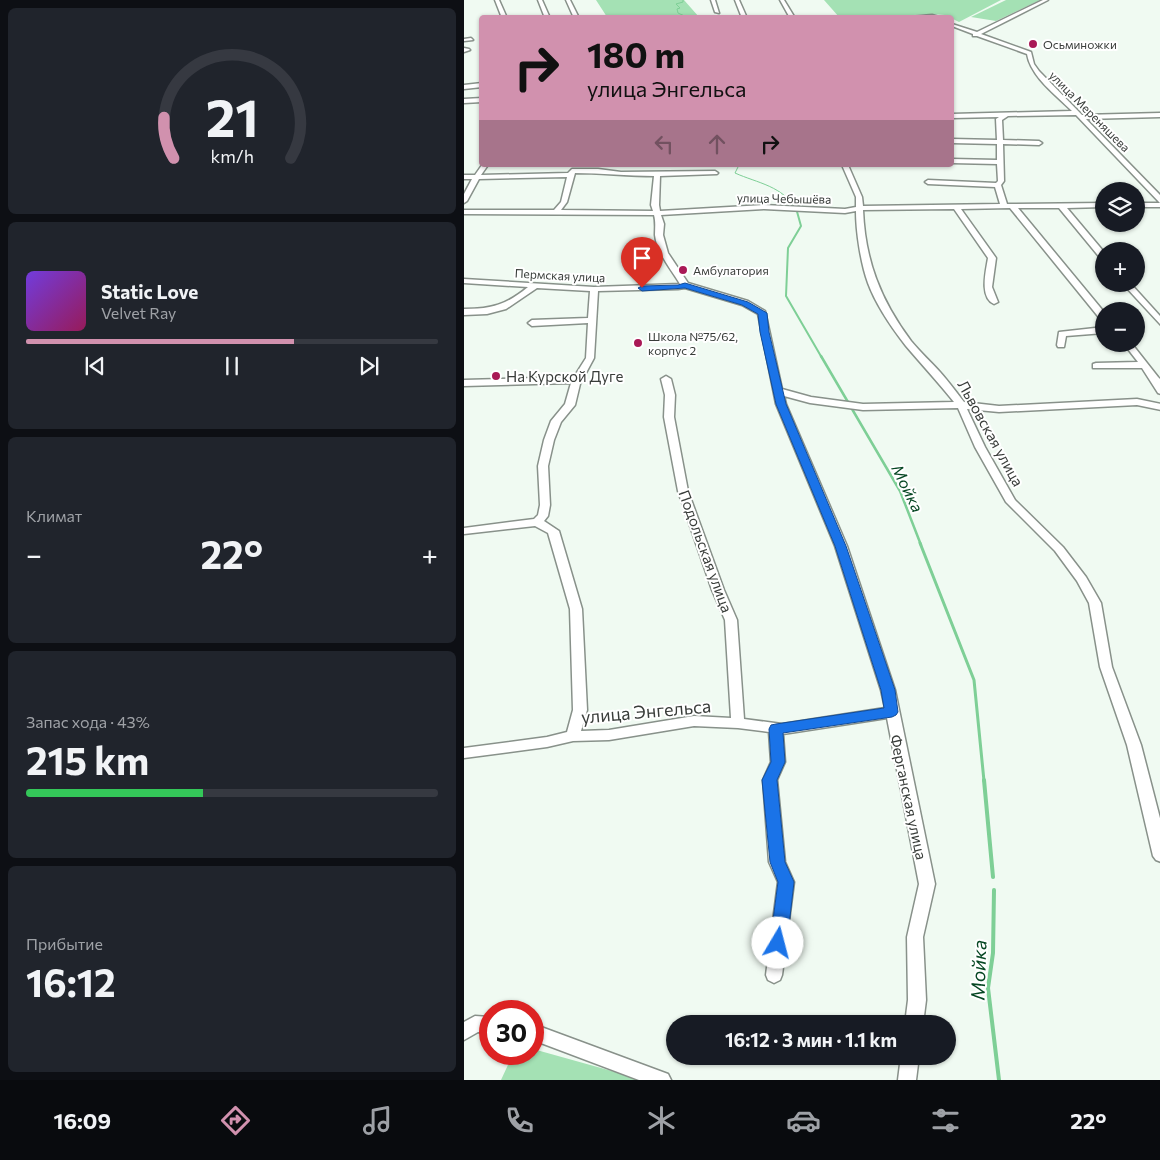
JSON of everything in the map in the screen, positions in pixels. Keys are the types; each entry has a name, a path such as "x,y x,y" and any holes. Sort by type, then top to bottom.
{"street":[{"path":"497,0 504,15"},
{"path":"540,0 547,15"},
{"path":"568,0 576,15"},
{"path":"713,0 717,12"},
{"path":"736,0 744,15"},
{"path":"782,0 791,15"},
{"path":"954,26 975,34 1046,0"},
{"name":"улица Мереняшева","path":"975,34 1029,53 1034,69 1120,156 1160,203"},
{"path":"464,40 471,39"},
{"path":"464,87 479,85"},
{"path":"464,101 479,100"},
{"path":"954,116 1160,115"},
{"path":"998,185 1001,181 999,142 1001,132 999,119 1005,116"},
{"path":"954,141 1039,143"},
{"path":"954,161 1000,162"},
{"path":"464,202 484,167"},
{"name":"Львовская улица","path":"846,167 856,187 861,208 859,214 860,228 872,282 886,310 909,344 938,375 961,405 980,447 1010,502 1059,549 1082,580 1094,603 1106,667 1134,745 1160,856"},
{"path":"556,213 564,202 572,170"},
{"path":"464,176 572,170 716,173"},
{"path":"657,173 655,205 660,224 659,235 664,253 685,285"},
{"path":"928,182 998,185"},
{"path":"998,185 1008,206 1059,261 1095,307"},
{"path":"1145,204 1160,203"},
{"path":"1061,205 1095,246"},
{"name":"улица Чебышёва","path":"464,212 657,213 764,206 845,211 861,208 1095,205"},
{"path":"956,207 992,258 988,287 994,302"},
{"name":"Пермская улица","path":"464,281 594,289 678,287 685,285"},
{"path":"464,312 487,311 506,307 536,285"},
{"name":"Ферганская улица","path":"685,285 745,303 762,313 781,404 841,546 888,690 928,884 915,937 917,1000 915,1015"},
{"path":"537,522 543,516 544,510 543,466 549,440 556,421 573,400 575,384 590,358 594,289"},
{"path":"1134,292 1160,323"},
{"path":"532,323 592,320"},
{"path":"1061,345 1062,334 1095,331"},
{"path":"1134,352 1155,379 1160,390"},
{"path":"1096,366 1142,364"},
{"name":"Подольская улица","path":"666,379 670,395 670,417 683,491 718,590 731,620 738,723"},
{"path":"464,383 578,380"},
{"path":"778,391 810,400 848,406 880,408 961,405 999,409 1137,402 1160,407"},
{"path":"464,530 537,522 553,531 576,609 580,710 574,736"},
{"name":"улица Энгельса","path":"464,753 547,742 574,736 609,735 694,721 738,723 776,729 892,712"},
{"path":"774,975 786,882 778,862 770,780 778,762 776,729"},
{"path":"464,1032 475,1024 479,1024"},
{"path":"544,1036 662,1080"},
{"path":"907,1080 909,1065"}],"green space":[{"path":"596,0 684,0 697,15 606,15"},
{"path":"824,0 1001,0 959,22 954,20 954,15 837,15"},
{"path":"1006,0 1040,0 996,21 971,17"},
{"path":"544,1052 644,1080 501,1080 508,1065 544,1065"}],"waterway":[{"name":"Мойка","path":"682,15 678,13 677,9 680,8 676,4 683,2 683,0"},
{"name":"Мойка","path":"738,167 735,173 777,190 791,202 796,210"},
{"name":"Мойка","path":"796,208 801,226 788,248 786,296 822,358"},
{"name":"Мойка","path":"821,356 900,491 921,545"},
{"name":"Мойка","path":"920,543 974,680 984,781"},
{"name":"Мойка","path":"984,780 993,877"},
{"name":"Мойка","path":"994,890 993,953 988,988 999,1080"}],"place":[{"name":"Осьминожки","path":"1033,44"},
{"name":"Амбулатория","path":"683,270"},
{"name":"Школа №75/62, корпус 2","path":"638,343"},
{"name":"На Курской Дуге","path":"496,376"}],"route":[{"path":"642,288 678,287 685,285 745,303 762,313 781,404 841,546 888,690 892,712 776,729 779,755 770,780 778,862 786,882 778,943"}]}
